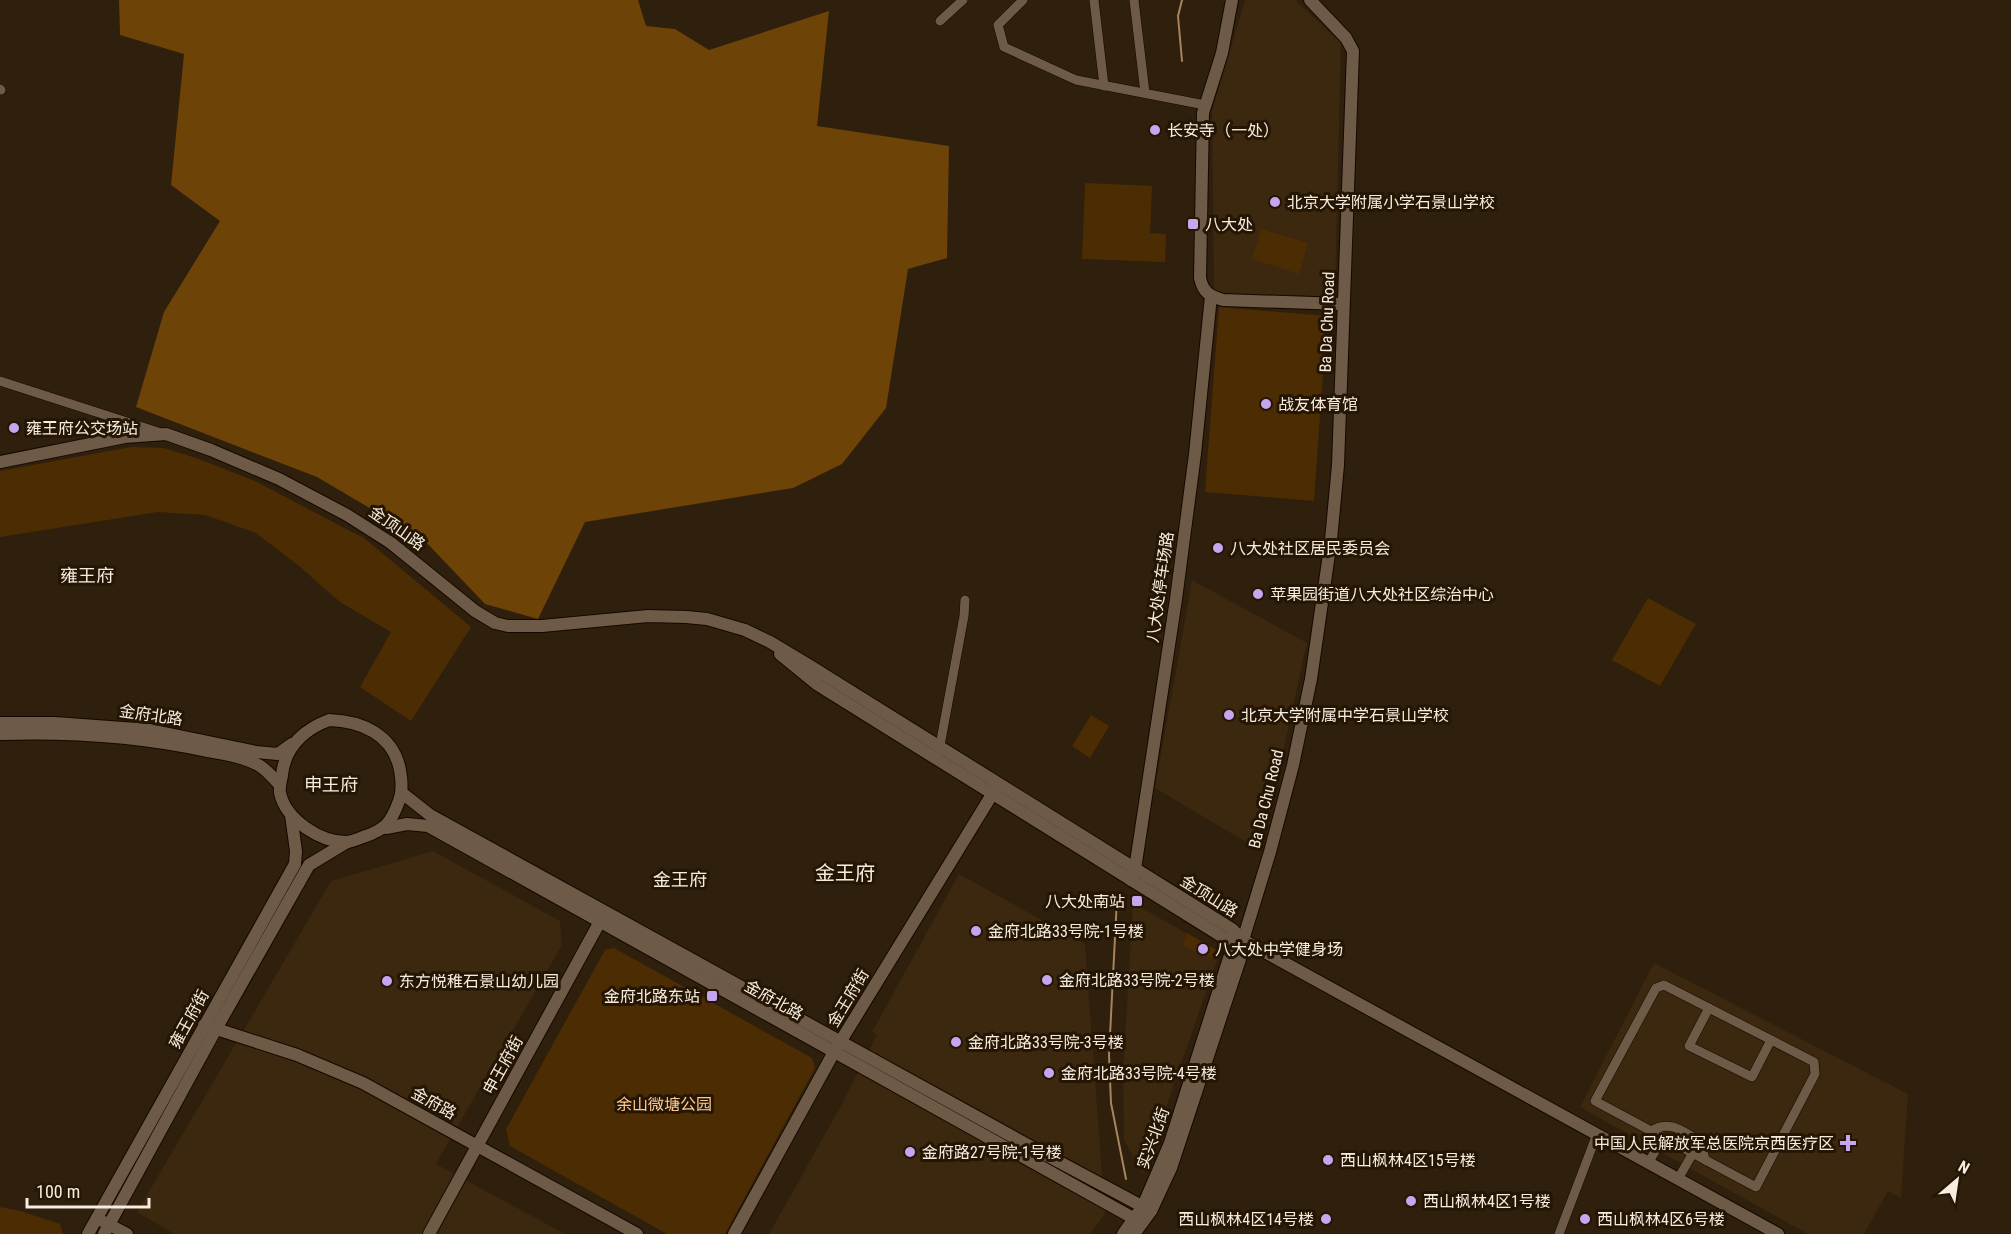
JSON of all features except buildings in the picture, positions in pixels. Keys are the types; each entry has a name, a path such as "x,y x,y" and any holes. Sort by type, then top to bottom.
{"street":[{"path":"940,21 963,0"},
{"path":"1023,0 998,25 1004,47 1076,80 1205,105"},
{"path":"1094,0 1104,86"},
{"path":"1134,0 1145,93"},
{"name":"八大处停车场路","path":"1133,875 1176,599 1195,454 1211,296 1203,289 1200,278 1203,113 1222,54 1232,0"},
{"name":"Ba Da Chu Road","path":"1243,940 1293,765 1311,679 1332,540 1338,465 1353,55 1352,47 1346,38 1310,0"},
{"path":"1211,296 1223,300 1343,304"},
{"path":"0,381 166,434"},
{"name":"金顶山路","path":"0,462 125,437 166,434 279,479 347,515 391,543 475,611 495,622 508,626 542,626 648,616 686,617 727,624 770,642 995,790 1133,875 1232,929 1243,940"},
{"path":"938,754 965,600"},
{"path":"329,720 349,721 379,734 396,755 402,780 402,793 397,809 386,828 347,842 325,839 308,830 291,815 280,793 280,786 283,764 293,744 316,725 329,720"},
{"name":"金府北路","path":"0,723 55,723 150,730 256,753 278,753 293,744"},
{"name":"金府北路","path":"0,734 110,735 186,746 237,757 259,765 280,786"},
{"name":"金王府街","path":"734,1234 837,1047 995,790"},
{"name":"金府北路","path":"402,793 430,815 603,916 837,1047 1138,1221"},
{"name":"雍王府街","path":"107,1229 295,864 296,851 291,815"},
{"name":"金府北路","path":"386,828 406,824 428,826 603,916"},
{"name":"雍王府街","path":"88,1234 309,865 347,842"},
{"name":"申王府街","path":"429,1234 603,916"},
{"path":"1243,940 1778,1234"},
{"name":"实兴北街","path":"1123,1234 1138,1221 1147,1208 1230,955 1243,940"},
{"path":"1664,985 1771,1040 1814,1062 1815,1074 1756,1186 1595,1101 1656,988 1664,985"},
{"path":"1709,1008 1689,1046 1752,1077 1771,1040"},
{"name":"金府路","path":"210,1027 297,1054 363,1083 637,1234"},
{"name":"金府北路","path":"837,1047 1147,1208"},
{"path":"1652,1131 1660,1126 1671,1126 1701,1142 1705,1160"},
{"path":"1559,1234 1597,1134"},
{"path":"1649,1162 1663,1137"},
{"path":"1678,1179 1693,1153"},
{"path":"97,1218 107,1229 127,1234"},
{"name":"实兴北街","path":"1134,1234 1138,1221"}],"shaded area":[{"path":"119,0 638,0 646,26 675,29 709,50 829,11 817,126 949,146 947,258 908,269 886,408 842,464 793,488 585,522 538,619 485,604 424,540 317,477 136,407 164,312 220,221 171,185 184,54 120,35"},
{"name":"北京大学附属小学石景山学校","path":"1245,0 1295,0 1341,43 1335,297 1214,293 1212,111"},
{"name":"北京大学附属中学石景山学校","path":"1192,580 1307,643 1261,851 1155,788"},
{"path":"433,851 560,921 562,945 436,1164 565,1234 174,1234 137,1212 331,881"},
{"path":"959,874 1085,944 1105,1214 1090,1234 769,1234 843,1102 877,1035 872,1032"},
{"path":"1133,903 1220,952 1143,1174 1124,1140 1123,1073"},
{"path":"1654,963 1908,1094 1901,1198 1887,1193 1864,1234 1808,1234 1580,1107"}],"green space":[{"path":"1085,183 1152,186 1150,233 1166,234 1165,262 1082,259"},
{"path":"1261,229 1308,243 1299,274 1252,259"},
{"name":"战友体育馆","path":"1219,307 1327,316 1314,501 1205,492"},
{"path":"131,447 164,448 199,459 257,482 364,538 471,627 411,721 360,687 391,632 340,602 256,533 205,515 158,512 0,537 0,471"},
{"path":"1648,598 1696,624 1660,686 1612,660"},
{"path":"1091,715 1109,726 1090,758 1072,746"},
{"name":"八大处中学健身场","path":"1187,933 1220,952 1218,960 1183,946"},
{"name":"余山微塘公园","path":"614,948 812,1058 815,1068 725,1234 667,1234 510,1146 506,1129 605,950"},
{"path":"0,1207 60,1224 63,1234 0,1234"}],"waterway":[{"path":"1182,0 1178,16 1182,61"},
{"path":"1117,898 1109,1055 1111,1103 1126,1179"}],"place":[{"name":"长安寺（一处）","path":"1155,130"},
{"name":"北京大学附属小学石景山学校","path":"1275,202"},
{"name":"八大处","path":"1193,224"},
{"name":"战友体育馆","path":"1266,404"},
{"name":"雍王府公交场站","path":"14,428"},
{"name":"八大处社区居民委员会","path":"1218,548"},
{"name":"苹果园街道八大处社区综治中心","path":"1258,594"},
{"name":"北京大学附属中学石景山学校","path":"1229,715"},
{"name":"八大处南站","path":"1137,901"},
{"name":"金府北路33号院-1号楼","path":"976,931"},
{"name":"八大处中学健身场","path":"1203,949"},
{"name":"金府北路33号院-2号楼","path":"1047,980"},
{"name":"东方悦稚石景山幼儿园","path":"387,981"},
{"name":"金府北路东站","path":"712,996"},
{"name":"金府北路33号院-3号楼","path":"956,1042"},
{"name":"金府北路33号院-4号楼","path":"1049,1073"},
{"name":"中国人民解放军总医院京西医疗区","path":"1848,1143"},
{"name":"金府路27号院-1号楼","path":"910,1152"},
{"name":"西山枫林4区15号楼","path":"1328,1160"},
{"name":"西山枫林4区1号楼","path":"1411,1201"},
{"name":"西山枫林4区14号楼","path":"1326,1219"},
{"name":"西山枫林4区6号楼","path":"1585,1219"}],"district":[{"name":"雍王府","path":"87,575"},
{"name":"申王府","path":"331,784"},
{"name":"金王府","path":"845,873"},
{"name":"金王府","path":"680,879"}]}
